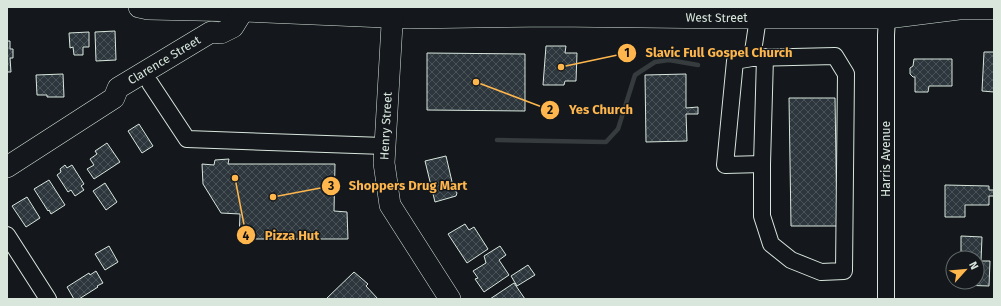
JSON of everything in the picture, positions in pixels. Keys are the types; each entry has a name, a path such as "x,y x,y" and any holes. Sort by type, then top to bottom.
{"main road":[{"name":"West Street","path":"139,7 148,9 393,12 408,18 552,12 758,12 887,18 955,8 994,9"},
{"name":"Clarence Street","path":"7,167 114,98 125,98 216,41 221,33 233,27 243,9"},
{"name":"Henry Street","path":"393,12 384,146 384,163 390,205 450,299"},
{"name":"Clarence Street","path":"114,98 118,88 211,32 221,33"}],"street":[{"path":"758,12 758,57 762,164 762,216 771,244 790,260 821,272 844,271 846,74 835,56 758,57 735,61 725,164 762,164"},
{"name":"Harris Avenue","path":"886,299 887,18"},
{"path":"150,83 187,139 384,146"},
{"path":"7,234 48,299"}],"building":[{"path":"115,31 116,60 96,61 95,32"},
{"path":"89,32 89,47 83,47 83,55 74,55 73,47 70,48 69,33"},
{"path":"7,41 10,41 10,49 13,49 13,58 10,58 11,72 7,72"},
{"path":"546,46 566,46 565,53 577,53 576,81 565,81 564,85 543,85"},
{"path":"984,52 994,52 994,92 982,91"},
{"path":"427,53 525,54 525,111 427,110"},
{"path":"914,59 952,59 952,86 929,86 928,92 915,92 915,77 910,74 910,68 913,66"},
{"path":"63,74 64,97 47,97 47,95 37,95 36,75"},
{"path":"686,74 686,108 698,107 698,114 686,114 687,141 646,142 645,75"},
{"path":"789,98 835,98 837,226 791,226"},
{"path":"139,124 153,146 142,153 128,131"},
{"path":"107,143 120,162 94,179 87,169 94,165 90,159 97,154 95,151"},
{"path":"446,156 453,186 457,193 456,196 435,202 425,161"},
{"path":"229,159 228,164 335,164 334,211 347,212 348,239 239,239 240,214 221,213 203,184 202,164 214,165 215,160"},
{"path":"65,165 67,168 72,165 84,184 81,186 84,190 75,196 71,190 68,192 57,175 61,172 60,169"},
{"path":"49,180 65,205 51,214 34,189"},
{"path":"105,183 117,202 106,210 93,191"},
{"path":"945,185 989,186 989,190 994,190 994,196 989,196 989,205 965,205 965,217 945,217"},
{"path":"27,197 40,218 26,227 12,206"},
{"path":"465,224 469,230 474,227 488,249 467,263 448,234"},
{"path":"961,236 982,237 981,250 961,250"},
{"path":"109,246 118,262 105,270 95,254"},
{"path":"500,246 506,255 499,260 509,275 484,292 475,279 478,278 473,271 486,263 484,256"},
{"path":"985,261 990,261 989,286 985,286"},
{"path":"528,265 535,275 517,286 511,276"},
{"path":"96,271 103,283 79,299 74,299 67,287 89,273 90,275"},
{"path":"354,272 368,284 366,286 378,299 326,299"},
{"path":"514,283 525,299 490,299"}],"waterway":[{"path":"497,140 606,142 618,129 635,75 655,62 669,60 698,65"}],"place":[{"name":"Slavic Full Gospel Church","path":"561,67"},
{"name":"Yes Church","path":"476,82"},
{"name":"Pizza Hut","path":"235,178"},
{"name":"Shoppers Drug Mart","path":"273,197"}]}
